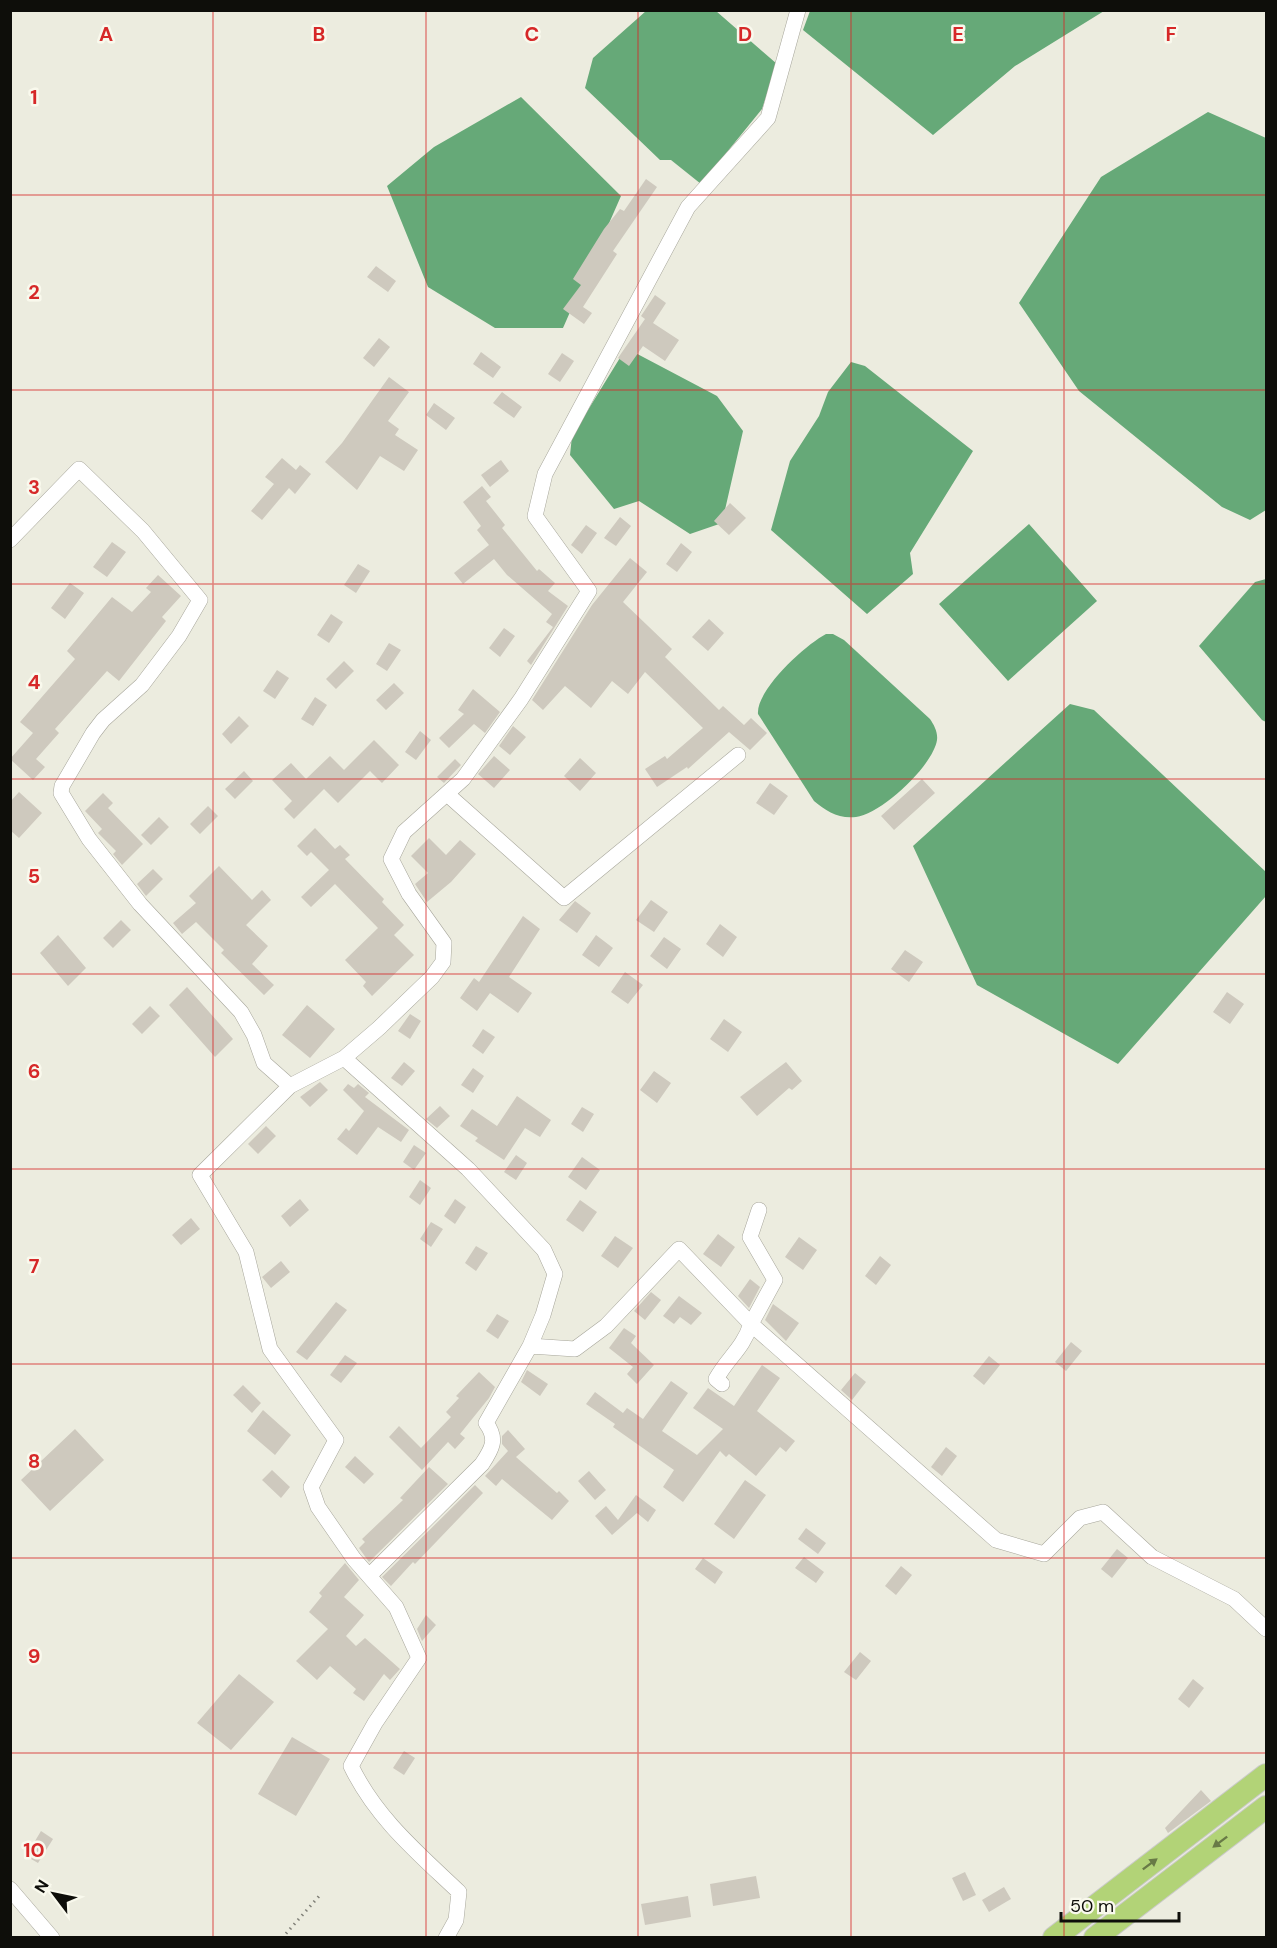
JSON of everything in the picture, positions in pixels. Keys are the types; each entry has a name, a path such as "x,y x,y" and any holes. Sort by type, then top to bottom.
{"main road":[{"path":"1054,1938 1266,1774"},
{"path":"1095,1938 1266,1807"}],"street":[{"path":"446,1938 456,1920 459,1892 386,1822 363,1791 351,1766 375,1722 419,1658 396,1607 369,1576 318,1507 312,1487 336,1440 270,1349 246,1252 200,1175 290,1086 344,1058 424,985 443,962 444,943 409,894 391,859 404,832 463,779 521,699 589,591 536,516 545,474 688,207 768,118 798,10"},
{"path":"10,540 79,468 143,531 200,600 179,636 142,685 102,720 62,786 61,793 90,839 140,904 242,1012 254,1035 264,1063 290,1086"},
{"path":"447,794 564,898 738,755"},
{"path":"344,1058 461,1162 544,1250 555,1274 543,1316 530,1346 486,1423 492,1431 494,1445 482,1464 369,1576"},
{"path":"722,1384 717,1379 723,1366 745,1342 751,1324 775,1280 750,1237 759,1210"},
{"path":"530,1346 574,1348 606,1326 679,1249 751,1324 996,1540 1044,1554 1080,1518 1103,1512 1152,1557 1234,1599 1266,1629"},
{"path":"10,1889 52,1938"}],"path":[{"path":"282,1938 321,1894"}],"shaded area":[{"path":"810,10 1104,11 1015,66 933,135 803,30"},
{"path":"646,11 716,11 777,64 762,109 701,184 671,160 660,160 585,88 593,58"},
{"path":"521,97 621,196 563,328 495,328 428,287 387,186 434,147"},
{"path":"1208,112 1266,138 1266,510 1250,520 1222,507 1079,391 1019,303 1101,177"},
{"path":"626,348 717,396 743,431 722,523 690,534 639,501 614,509 570,455 572,436"},
{"path":"851,362 865,366 973,451 910,553 913,574 867,614 771,530 790,461 819,416 828,392"},
{"path":"1029,524 1097,601 1008,681 939,604"},
{"path":"1266,579 1266,722 1199,646 1255,582"},
{"path":"826,634 833,634 844,640 930,719 937,734 933,751 916,775 892,798 866,814 856,817 844,817 833,813 814,801 758,714 759,704 765,693 783,669"},
{"path":"1070,704 1094,710 1266,872 1266,896 1118,1064 977,985 913,846"}],"building":[{"path":"646,179 657,187 613,251 617,254 583,307 592,313 584,324 563,309 581,285 573,279 604,229 620,209 624,211"},
{"path":"376,266 396,281 388,292 367,277"},
{"path":"655,295 666,303 653,323 679,340 665,361 643,346 629,366 618,358 645,319 641,316"},
{"path":"379,338 390,347 374,367 363,358"},
{"path":"481,352 501,367 493,378 473,364"},
{"path":"562,353 574,361 560,382 548,374"},
{"path":"389,377 409,392 388,421 399,429 395,435 418,450 404,471 380,456 357,490 325,462 342,443"},
{"path":"502,392 522,407 514,418 493,403"},
{"path":"434,403 455,418 446,430 426,415"},
{"path":"282,458 296,470 300,465 311,474 295,494 289,488 262,520 251,511 274,484 265,477"},
{"path":"501,460 509,471 490,487 481,475"},
{"path":"482,486 491,497 486,501 505,525 502,528 537,571 539,569 555,583 548,591 568,606 531,665 527,661 553,627 546,622 552,614 507,575 494,559 463,584 454,573 489,545 477,530 481,526 463,502"},
{"path":"730,503 746,518 729,535 714,521"},
{"path":"620,517 631,526 616,546 604,538"},
{"path":"586,525 597,533 582,554 571,545"},
{"path":"112,542 126,552 107,577 93,567"},
{"path":"681,543 692,552 677,572 666,564"},
{"path":"630,558 647,572 623,602 672,649 665,657 719,710 723,706 744,725 751,718 767,733 750,750 729,732 688,769 687,767 657,787 645,769 665,756 667,759 703,728 645,672 628,694 612,681 591,708 565,686 543,710 532,700 592,605"},
{"path":"358,564 370,571 356,593 344,585"},
{"path":"158,575 181,596 162,617 166,621 119,681 107,671 55,729 59,733 36,759 45,767 33,780 10,759 33,733 20,722 75,659 67,651 112,597 132,612 151,592 146,588"},
{"path":"70,583 84,593 65,619 51,608"},
{"path":"331,614 343,622 329,643 317,635"},
{"path":"709,619 724,633 708,651 692,637"},
{"path":"504,628 515,636 500,657 489,648"},
{"path":"389,643 401,650 387,671 376,664"},
{"path":"344,661 354,671 336,689 326,679"},
{"path":"277,670 289,678 275,699 263,691"},
{"path":"394,683 404,693 386,710 376,700"},
{"path":"473,689 500,712 485,733 474,724 449,748 439,738 464,714 458,710"},
{"path":"315,697 327,705 313,726 301,719"},
{"path":"239,716 249,726 231,744 222,734"},
{"path":"513,726 526,737 510,755 499,746"},
{"path":"420,731 431,740 416,760 405,752"},
{"path":"374,740 399,765 382,783 370,771 338,803 324,789 294,819 284,809 292,801 272,780 291,763 306,779 330,756 344,770"},
{"path":"494,756 510,770 494,788 478,774"},
{"path":"580,758 596,773 580,791 564,776"},
{"path":"455,759 461,765 444,783 437,777"},
{"path":"244,771 253,781 235,799 225,789"},
{"path":"922,779 935,793 894,830 881,816"},
{"path":"770,783 788,796 774,815 756,803"},
{"path":"19,792 42,813 19,838 10,830 10,802"},
{"path":"103,793 113,803 108,808 143,844 122,865 113,854 116,851 98,833 102,829 85,811"},
{"path":"208,806 218,816 200,834 190,824"},
{"path":"159,817 169,827 151,845 141,835"},
{"path":"315,828 335,849 340,845 350,855 345,859 384,899 382,902 404,925 394,935 414,955 372,996 363,986 366,982 345,960 378,928 335,884 311,907 301,897 329,870 311,852 307,856 297,846"},
{"path":"429,838 446,855 460,840 476,854 451,882 427,902 415,884 428,873 411,856"},
{"path":"219,866 252,900 262,890 271,900 246,925 268,946 252,964 274,985 264,995 221,953 224,950 196,922 182,934 173,923 196,903 189,896"},
{"path":"153,869 163,879 146,896 137,884"},
{"path":"651,900 668,912 654,932 636,920"},
{"path":"575,901 591,913 577,933 559,920"},
{"path":"523,916 540,929 509,977 532,993 518,1013 490,993 477,1011 460,998 474,978 479,982"},
{"path":"121,920 131,930 113,948 103,938"},
{"path":"720,924 737,937 723,957 706,944"},
{"path":"58,935 86,968 68,986 40,953"},
{"path":"596,935 613,948 599,967 582,955"},
{"path":"664,937 681,949 667,969 650,956"},
{"path":"905,950 923,962 909,982 891,969"},
{"path":"625,972 643,985 628,1004 611,992"},
{"path":"187,987 233,1039 215,1057 169,1005"},
{"path":"1227,992 1244,1004 1230,1024 1213,1012"},
{"path":"307,1005 335,1029 310,1058 282,1035"},
{"path":"150,1006 160,1016 142,1034 132,1024"},
{"path":"410,1014 421,1021 410,1039 398,1031"},
{"path":"724,1019 742,1032 728,1052 710,1039"},
{"path":"483,1029 495,1037 483,1054 472,1046"},
{"path":"404,1062 415,1071 402,1086 391,1078"},
{"path":"786,1062 802,1081 792,1090 789,1088 757,1116 740,1097"},
{"path":"473,1068 484,1076 473,1093 461,1085"},
{"path":"654,1071 671,1083 657,1103 640,1090"},
{"path":"320,1082 328,1090 310,1107 300,1097"},
{"path":"348,1084 354,1088 358,1084 369,1093 365,1097 409,1130 401,1142 378,1127 357,1155 337,1139 346,1128 349,1131 364,1111 343,1090"},
{"path":"517,1096 551,1120 540,1137 525,1128 504,1160 475,1141 478,1138 460,1126 472,1109 497,1126"},
{"path":"440,1106 450,1116 437,1128 426,1119"},
{"path":"582,1107 594,1114 583,1132 571,1124"},
{"path":"266,1126 276,1136 258,1154 248,1144"},
{"path":"414,1145 426,1153 414,1170 403,1162"},
{"path":"516,1155 527,1163 516,1180 504,1172"},
{"path":"582,1157 600,1170 586,1190 568,1177"},
{"path":"420,1180 431,1188 420,1205 409,1197"},
{"path":"300,1199 309,1210 290,1227 281,1216"},
{"path":"455,1199 466,1207 455,1224 444,1216"},
{"path":"580,1200 597,1212 583,1232 566,1220"},
{"path":"191,1218 200,1229 181,1245 172,1235"},
{"path":"431,1222 443,1229 431,1247 420,1239"},
{"path":"718,1234 735,1247 721,1267 703,1254"},
{"path":"615,1236 633,1248 618,1268 601,1256"},
{"path":"799,1237 817,1250 803,1270 785,1257"},
{"path":"476,1246 488,1253 476,1271 465,1263"},
{"path":"880,1256 891,1265 876,1285 865,1276"},
{"path":"281,1261 290,1272 271,1288 262,1277"},
{"path":"750,1279 760,1287 749,1308 738,1296"},
{"path":"651,1292 661,1300 645,1320 634,1311"},
{"path":"679,1296 702,1313 691,1325 680,1317 674,1324 663,1316"},
{"path":"336,1302 347,1310 307,1360 296,1352"},
{"path":"773,1304 799,1323 786,1341 765,1320"},
{"path":"497,1314 509,1321 498,1339 486,1331"},
{"path":"624,1328 636,1336 631,1343 654,1365 637,1384 627,1374 633,1367 609,1348"},
{"path":"1071,1342 1082,1351 1066,1371 1055,1362"},
{"path":"345,1355 357,1363 341,1383 330,1375"},
{"path":"989,1356 1000,1365 984,1385 973,1376"},
{"path":"762,1365 780,1378 757,1411 795,1441 786,1452 780,1447 756,1476 729,1454 726,1457 720,1451 683,1502 663,1487 674,1470 613,1427 615,1424 586,1404 595,1392 623,1413 627,1408 643,1419 671,1381 688,1393 662,1431 697,1455 723,1429 693,1408 708,1388 734,1406"},
{"path":"527,1370 548,1384 540,1396 521,1382"},
{"path":"479,1372 495,1387 489,1398 460,1434 465,1438 455,1449 448,1442 422,1470 389,1437 399,1426 421,1448 451,1417 446,1412 459,1398 456,1396"},
{"path":"855,1373 866,1382 852,1400 841,1390"},
{"path":"243,1385 261,1403 252,1413 233,1395"},
{"path":"263,1410 291,1435 275,1455 247,1431"},
{"path":"75,1429 104,1460 50,1511 21,1480"},
{"path":"508,1430 525,1449 516,1457 569,1501 552,1520 502,1479 496,1486 485,1476 508,1451 502,1444 502,1436"},
{"path":"946,1447 957,1456 942,1476 931,1467"},
{"path":"355,1456 374,1474 364,1484 345,1467"},
{"path":"429,1467 448,1484 369,1562 359,1548 365,1542 362,1539 403,1500 400,1498"},
{"path":"272,1470 290,1487 281,1498 262,1480"},
{"path":"589,1471 606,1490 595,1500 578,1481"},
{"path":"745,1480 766,1495 734,1539 714,1524"},
{"path":"475,1485 483,1493 391,1586 382,1577"},
{"path":"636,1495 656,1510 648,1522 637,1513 612,1535 595,1516 606,1506 618,1520"},
{"path":"806,1528 826,1543 818,1554 798,1539"},
{"path":"1117,1549 1128,1558 1112,1578 1101,1569"},
{"path":"804,1557 824,1572 816,1583 795,1568"},
{"path":"703,1558 723,1572 715,1584 695,1569"},
{"path":"345,1563 359,1580 344,1597 364,1615 346,1636 356,1646 365,1638 400,1669 390,1680 384,1674 364,1701 353,1693 356,1689 330,1666 317,1680 296,1661 328,1629 309,1612 322,1596 319,1593"},
{"path":"901,1566 912,1575 896,1595 885,1586"},
{"path":"426,1615 436,1625 422,1641 417,1629"},
{"path":"860,1652 871,1661 856,1680 844,1672"},
{"path":"239,1674 274,1702 231,1750 197,1723"},
{"path":"1193,1679 1204,1688 1189,1708 1178,1699"},
{"path":"292,1737 330,1759 296,1816 258,1794"},
{"path":"404,1751 415,1758 404,1775 393,1768"},
{"path":"1201,1790 1211,1801 1168,1833 1165,1828"},
{"path":"41,1831 53,1839 38,1863 26,1856"},
{"path":"965,1872 976,1895 963,1901 952,1878"},
{"path":"756,1876 760,1898 713,1906 710,1884"},
{"path":"1004,1887 1011,1899 989,1912 982,1900"},
{"path":"688,1896 691,1917 645,1925 641,1904"}]}
